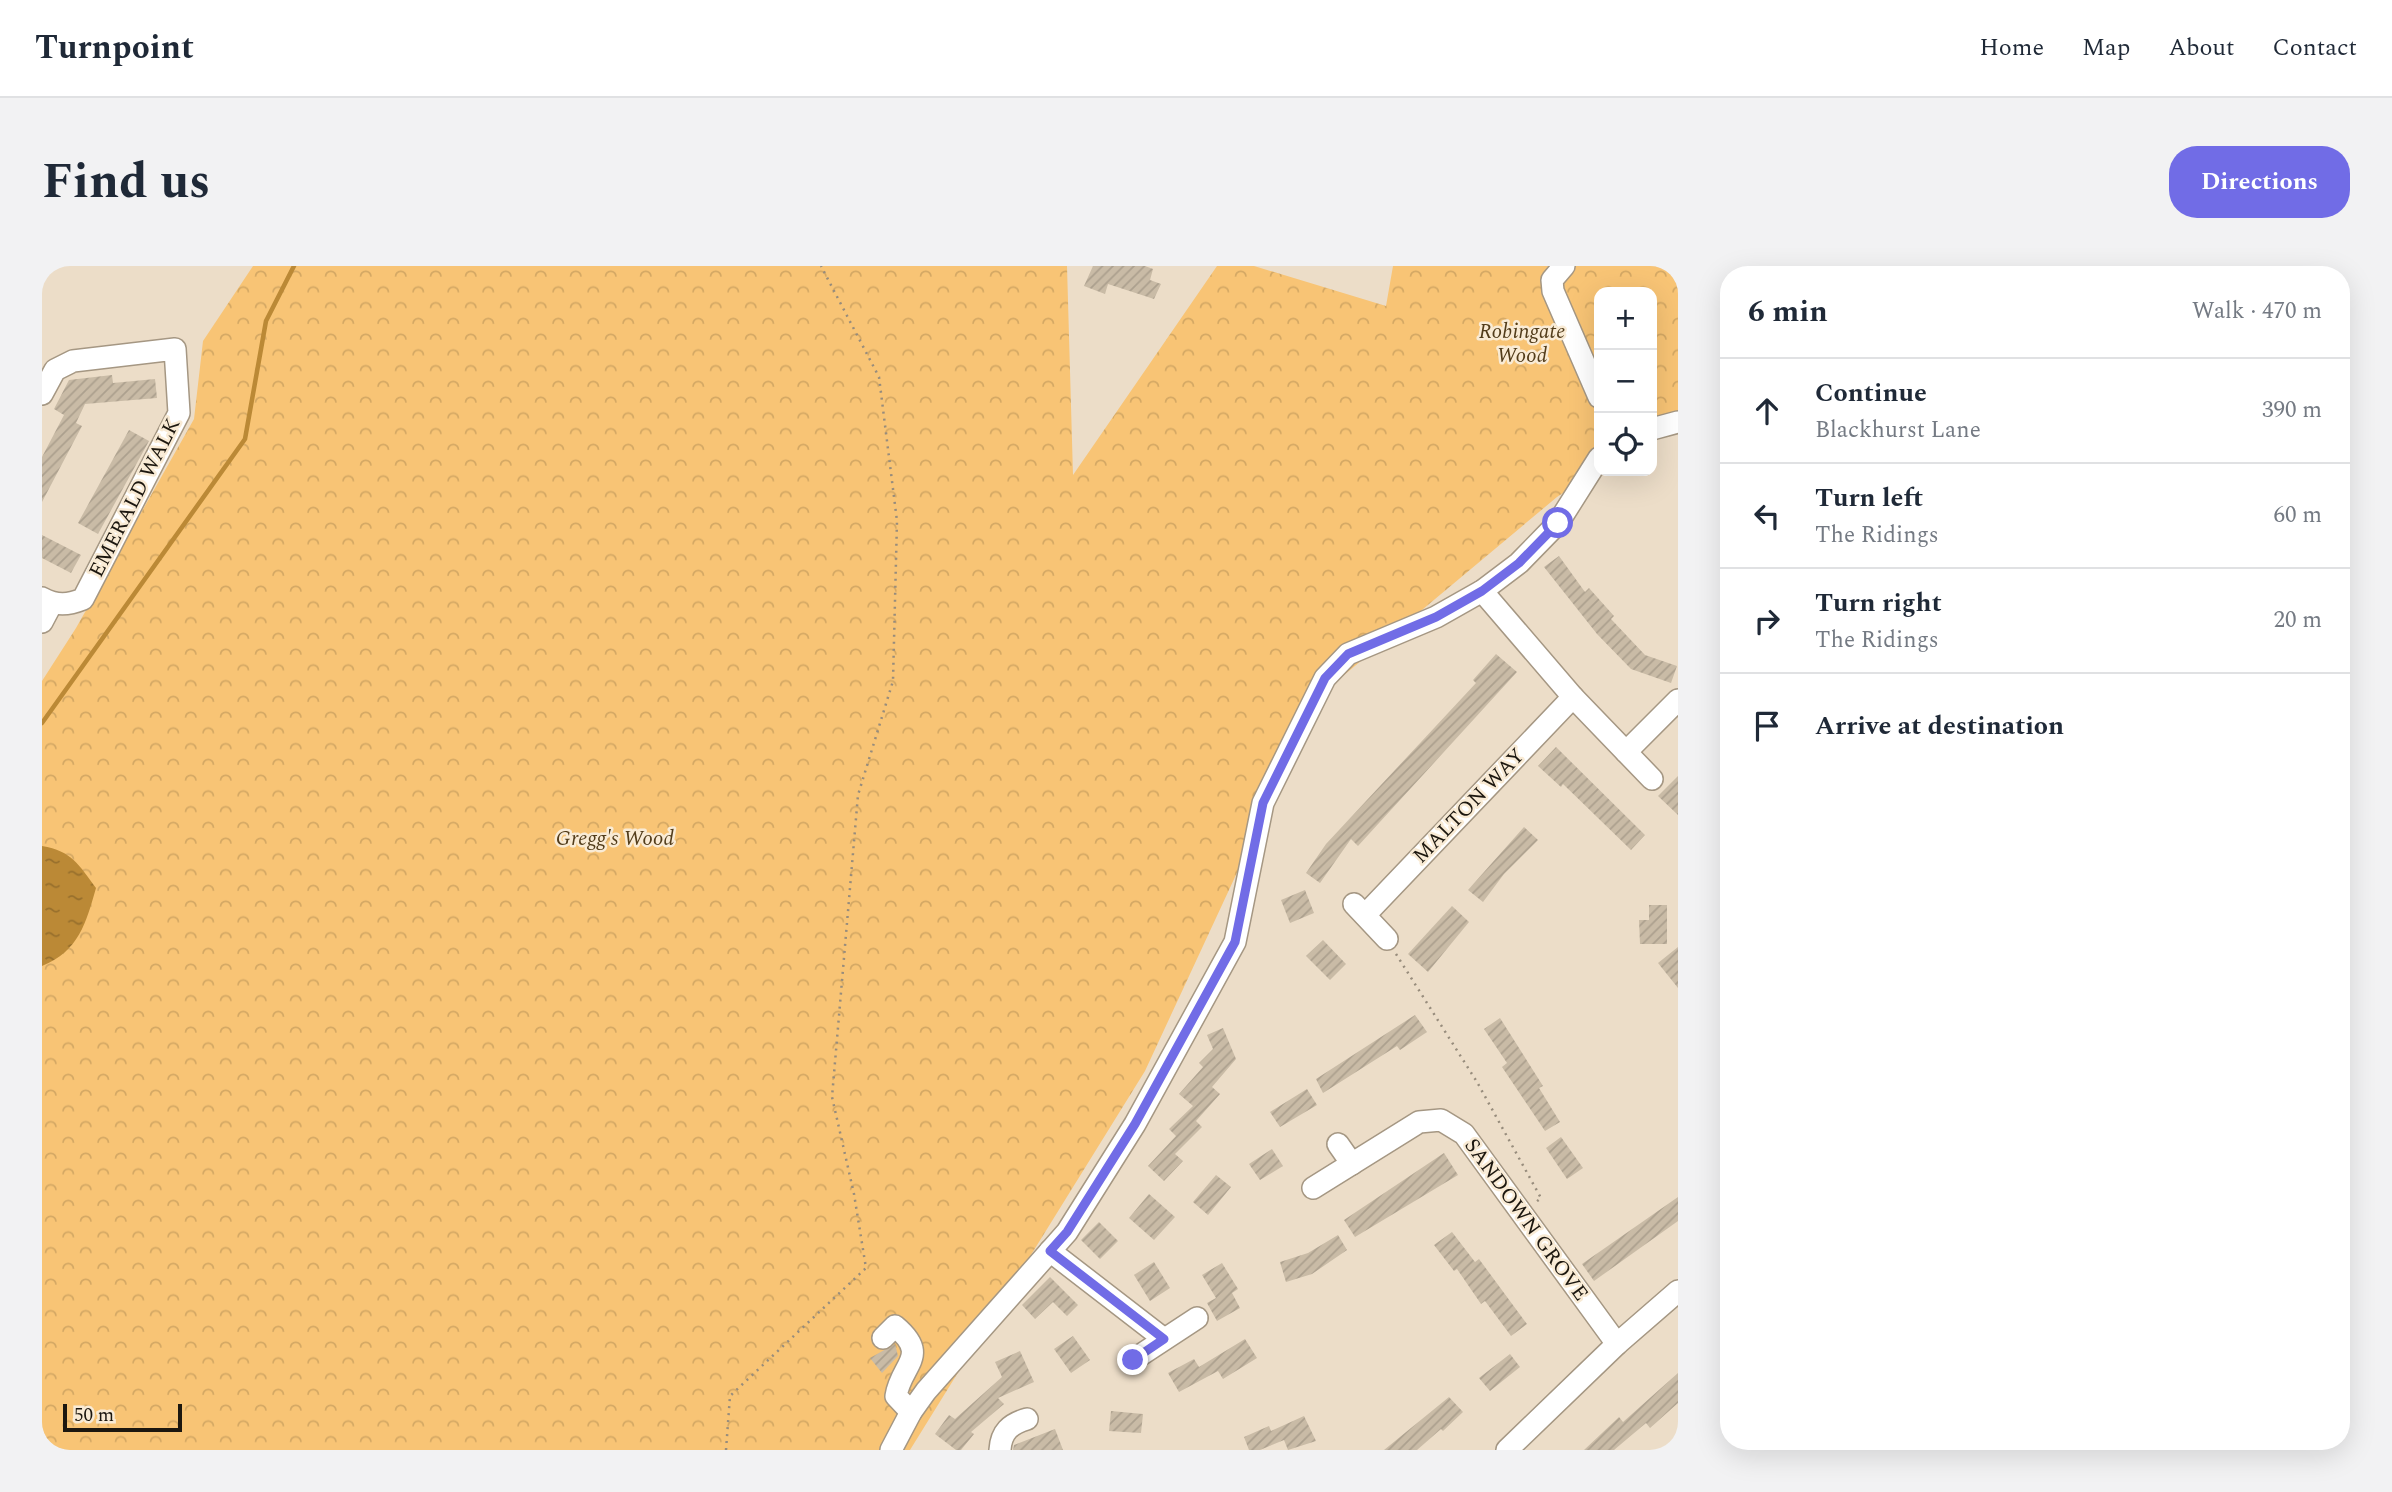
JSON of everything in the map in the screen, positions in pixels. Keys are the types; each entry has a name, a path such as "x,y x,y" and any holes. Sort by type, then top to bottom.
{"street":[{"path":"1564,266 1552,280 1553,291 1594,385"},
{"name":"EMERALD WALK","path":"42,394 55,370 73,361 175,349 179,413 83,599 68,605 45,608"},
{"path":"1657,428 1678,422"},
{"path":"891,1450 911,1412 1067,1232 1135,1124 1235,942 1263,803 1325,678 1348,654 1436,617 1482,591 1519,563 1558,523 1594,463"},
{"path":"1482,591 1573,697 1651,779"},
{"name":"MALTON WAY","path":"1387,939 1360,910 1573,697"},
{"path":"1626,752 1678,700"},
{"name":"SANDOWN GROVE","path":"1313,1188 1419,1122 1441,1120 1464,1134 1520,1215 1617,1344"},
{"path":"1338,1144 1352,1164"},
{"path":"1050,1251 1164,1339"},
{"path":"1507,1450 1617,1344 1678,1291"},
{"path":"1133,1360 1197,1318"},
{"path":"883,1338 895,1326 908,1337 914,1349 907,1373 898,1383 896,1396 911,1412"},
{"path":"1000,1450 1001,1437 1014,1422 1027,1419"}],"path":[{"path":"726,1450 730,1396 866,1268 854,1194 832,1097 858,795 893,681 897,521 879,377 821,266"},
{"path":"1387,939 1477,1082 1541,1198 1520,1215"}],"green space":[{"name":"Gregg's Wood","path":"253,266 1067,266 1073,475 1217,266 1254,266 1386,306 1393,266 1678,266 1678,416 1657,431 1657,287 1594,287 1594,472 1557,497 1319,696 1145,1071 910,1450 42,1450 42,681 76,628 194,419 203,341"}],"water":[{"path":"42,846 68,855 96,888 89,913 73,944 55,960 42,966"}],"building":[{"path":"1093,266 1145,266 1153,269 1150,280 1161,284 1154,299 1108,284 1105,294 1084,286"},
{"path":"112,375 113,383 155,379 157,398 85,404 76,423 82,426 42,502 42,457 64,415 54,409 69,380"},
{"path":"129,430 149,441 98,534 78,523"},
{"path":"42,535 81,555 71,573 42,558"},
{"path":"1559,556 1585,592 1589,588 1614,616 1611,619 1645,655 1677,666 1671,683 1631,669 1597,634 1544,567"},
{"path":"1496,654 1517,672 1358,846 1351,839 1320,883 1306,873 1326,844 1476,683 1473,680"},
{"path":"1556,747 1645,835 1631,850 1563,784 1561,787 1538,766"},
{"path":"1678,776 1678,815 1658,796"},
{"path":"1524,827 1538,840 1504,874 1483,902 1468,890"},
{"path":"1305,890 1314,913 1290,923 1281,900"},
{"path":"1649,905 1667,905 1667,944 1640,944 1639,920 1649,920"},
{"path":"1452,906 1469,922 1428,972 1408,954"},
{"path":"1323,940 1346,964 1330,980 1306,956"},
{"path":"1678,947 1678,988 1658,963"},
{"path":"1415,1015 1427,1032 1400,1050 1397,1046 1323,1093 1316,1079"},
{"path":"1500,1018 1543,1086 1539,1088 1560,1122 1545,1131 1502,1067 1507,1063 1484,1029"},
{"path":"1223,1028 1236,1059 1212,1087 1220,1094 1196,1121 1202,1127 1175,1154 1183,1161 1164,1181 1148,1166 1176,1136 1169,1129 1193,1106 1179,1094 1203,1067 1199,1063 1213,1049 1207,1035"},
{"path":"1307,1089 1317,1105 1280,1127 1270,1112"},
{"path":"1561,1137 1583,1168 1567,1179 1546,1148"},
{"path":"1272,1149 1283,1166 1260,1180 1249,1164"},
{"path":"1444,1153 1458,1175 1355,1237 1344,1220"},
{"path":"1216,1175 1231,1187 1208,1215 1193,1202"},
{"path":"1149,1194 1175,1217 1154,1240 1129,1218"},
{"path":"1678,1197 1678,1221 1594,1281 1582,1264"},
{"path":"1099,1222 1118,1241 1100,1259 1081,1240"},
{"path":"1452,1232 1475,1262 1479,1259 1527,1324 1511,1336 1485,1301 1481,1304 1457,1269 1454,1271 1434,1245"},
{"path":"1338,1235 1347,1250 1312,1274 1286,1282 1280,1262 1308,1253"},
{"path":"1154,1262 1170,1288 1150,1301 1134,1275"},
{"path":"1222,1263 1238,1289 1232,1293 1240,1308 1217,1321 1207,1303 1216,1298 1202,1275"},
{"path":"1050,1277 1078,1305 1067,1316 1053,1302 1035,1319 1022,1305"},
{"path":"1073,1336 1090,1360 1071,1373 1054,1349"},
{"path":"1245,1339 1257,1358 1223,1379 1218,1371 1179,1392 1168,1373 1194,1359 1199,1367"},
{"path":"895,1344 898,1356 882,1373 870,1358"},
{"path":"1020,1351 1034,1382 998,1398 1004,1404 971,1432 974,1434 961,1450 956,1450 935,1434 949,1415 955,1419 1002,1377 995,1362"},
{"path":"1510,1354 1520,1367 1490,1391 1479,1378"},
{"path":"1678,1373 1678,1403 1650,1428 1646,1423 1614,1450 1584,1450 1619,1417 1623,1422"},
{"path":"1449,1397 1463,1412 1443,1431 1441,1429 1417,1450 1384,1450"},
{"path":"1111,1411 1143,1414 1141,1433 1109,1431"},
{"path":"1304,1416 1316,1441 1288,1450 1284,1440 1260,1450 1249,1450 1244,1437 1269,1426 1271,1431"},
{"path":"1055,1429 1063,1450 1013,1450 1014,1445"}],"waterway":[{"path":"42,723 245,439 266,321 294,266"}],"route":[{"path":"1133,1360 1164,1339 1050,1251 1067,1232 1135,1124 1235,942 1263,803 1304,715 1325,678 1348,654 1436,617 1482,591 1519,563 1558,523"}],"park label":[{"name":"Robingate Wood","path":"1522,344"}]}
